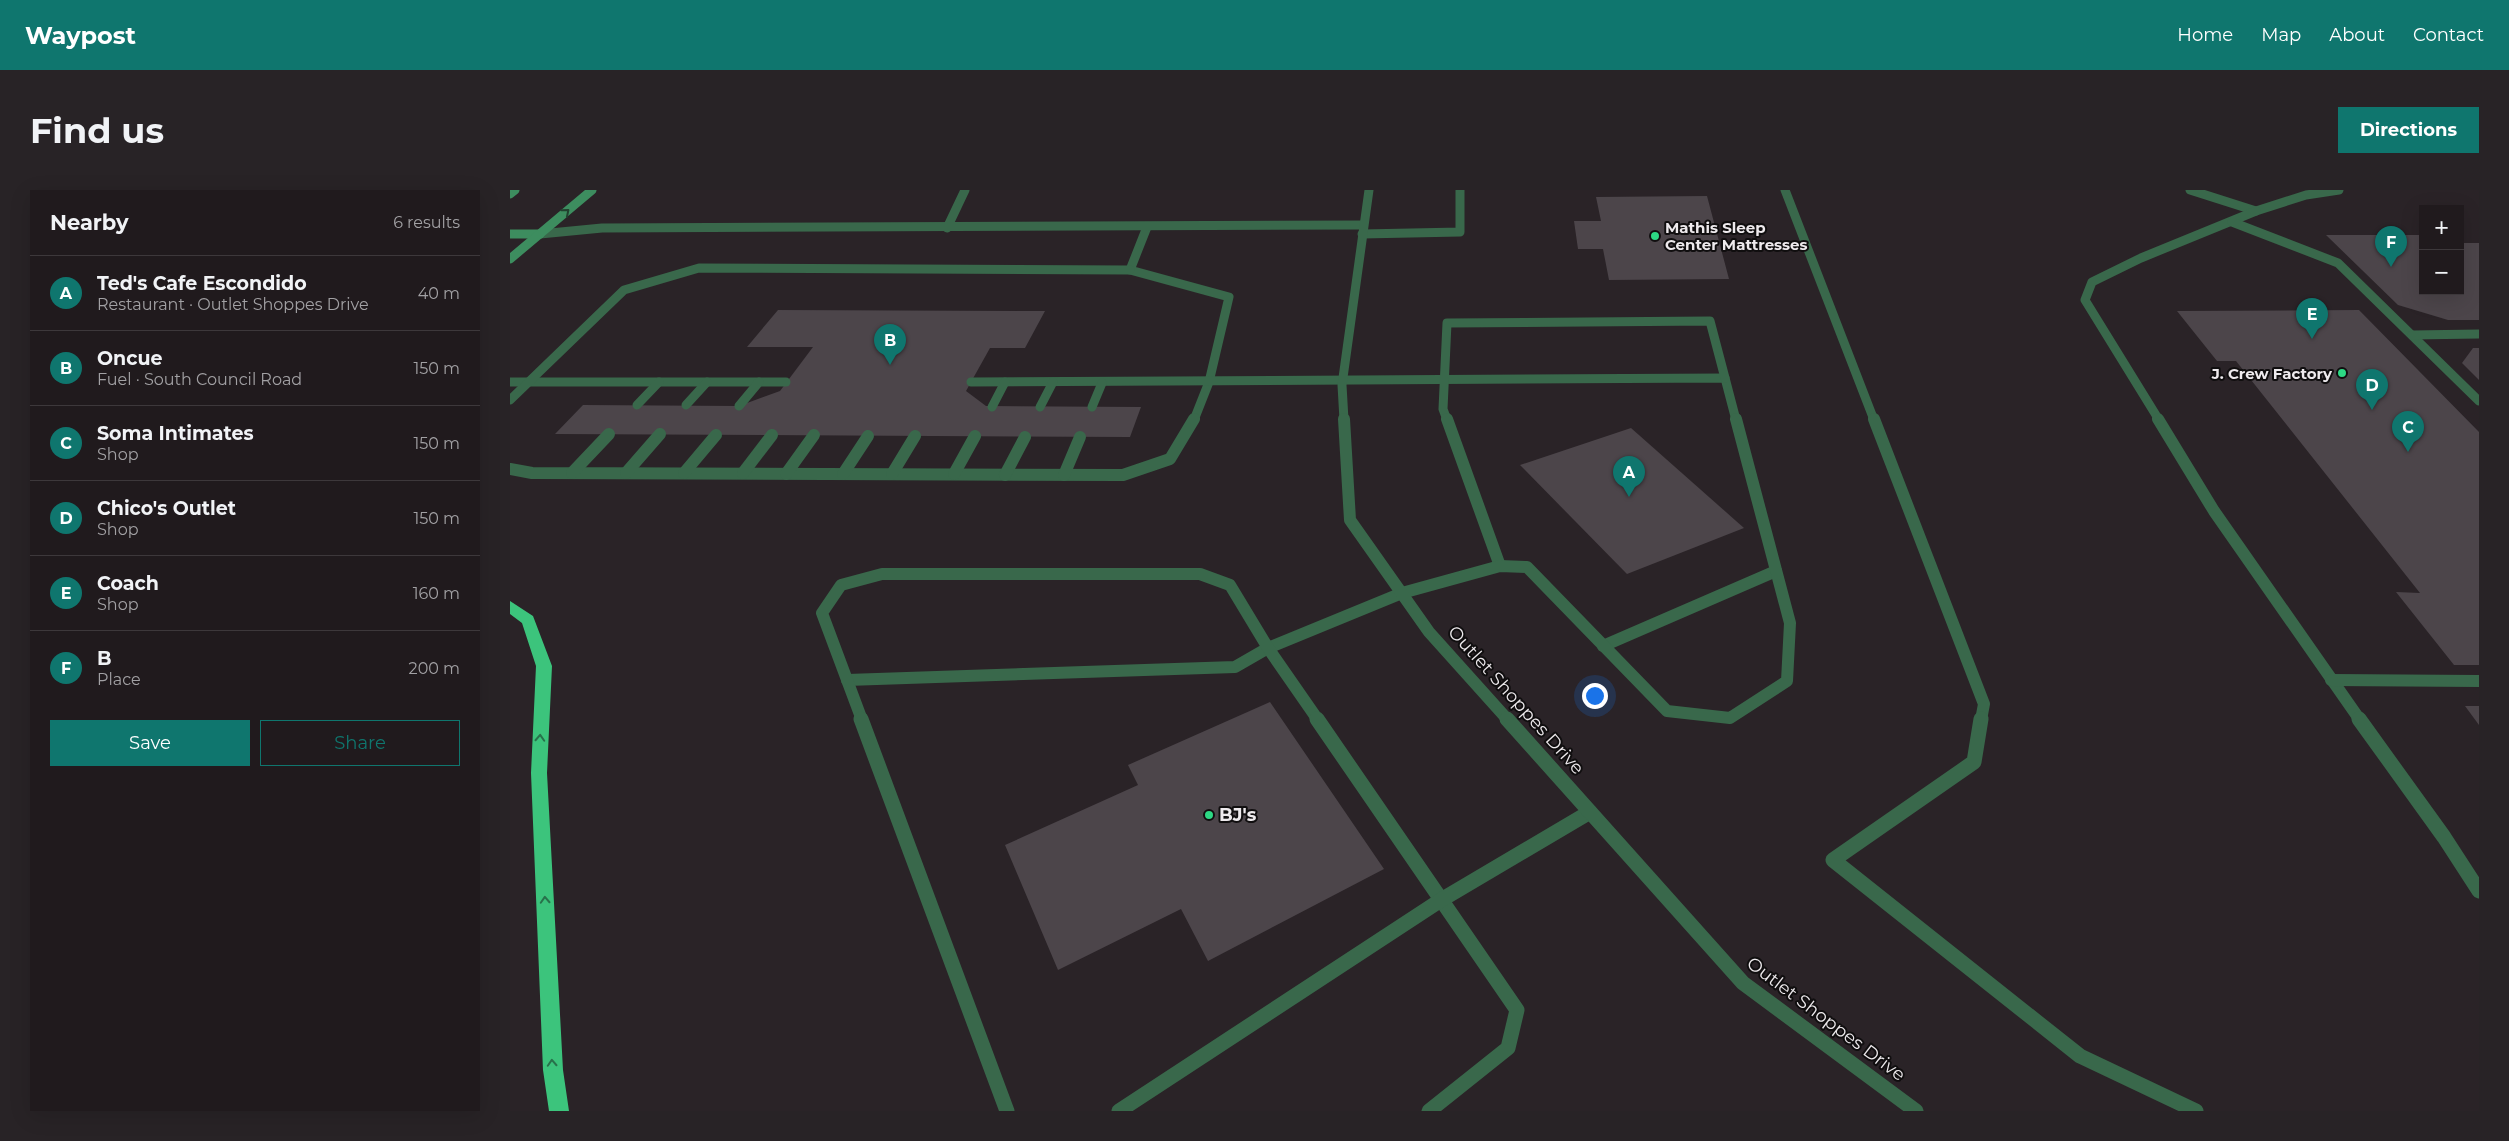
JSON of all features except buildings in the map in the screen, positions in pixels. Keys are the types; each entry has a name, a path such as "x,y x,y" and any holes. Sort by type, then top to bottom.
{"highway":[{"path":"510,606 528,620 544,666 538,773 553,1070 559,1111"}],"main road":[{"path":"510,194 515,190"},
{"path":"510,259 592,190"},
{"path":"510,234 540,234"}],"street":[{"path":"947,228 965,190"},
{"name":"Outlet Shoppes Drive","path":"1369,190 1342,382 1350,520 1429,632 1743,983 1916,1111"},
{"path":"540,234 602,228 1147,227 1460,232 1460,190"},
{"path":"1784,190 1984,704 1974,762 1833,860 2080,1056 2196,1111"},
{"path":"2190,190 2256,211"},
{"path":"2338,190 2302,192 2142,258 2092,282 2085,300 2214,511 2331,680 2444,837 2479,891"},
{"path":"2232,222 2338,263 2479,400"},
{"path":"1130,270 1147,227"},
{"path":"510,400 624,290 700,268 1130,270 1229,297 1209,382 1194,420 1170,459 1123,475 532,473 510,469"},
{"path":"847,680 1235,667 1268,648 1402,593 1500,566 1526,567 1667,711 1730,718 1787,681 1790,624 1710,321 1447,323 1442,380 1442,409 1500,566"},
{"path":"2412,335 2479,334"},
{"path":"970,382 1342,382 1725,378"},
{"path":"510,382 786,382"},
{"path":"637,405 659,382"},
{"path":"686,406 708,382"},
{"path":"740,406 759,382"},
{"path":"992,407 1005,382"},
{"path":"1040,407 1053,382"},
{"path":"1092,407 1102,383"},
{"path":"572,473 609,434"},
{"path":"626,473 660,434"},
{"path":"684,473 716,435"},
{"path":"743,473 772,435"},
{"path":"786,474 814,435"},
{"path":"843,474 868,436"},
{"path":"892,474 915,436"},
{"path":"954,474 975,436"},
{"path":"1005,474 1025,437"},
{"path":"1064,474 1080,437"},
{"path":"1604,646 1776,571"},
{"path":"1007,1111 822,613 841,586 882,574 1200,574 1230,586 1268,648 1517,1010 1508,1048 1429,1111"},
{"path":"2331,680 2479,681"},
{"path":"1119,1111 1441,900 1590,812"}],"place":[{"name":"Mathis Sleep Center Mattresses","path":"1655,236"},
{"name":"B","path":"2391,267"},
{"name":"Coach","path":"2312,339"},
{"name":"Oncue","path":"890,365"},
{"name":"J. Crew Factory","path":"2342,373"},
{"name":"Chico's Outlet","path":"2372,410"},
{"name":"Soma Intimates","path":"2408,452"},
{"name":"Ted's Cafe Escondido","path":"1629,497"},
{"name":"BJ's","path":"1209,815"}]}
